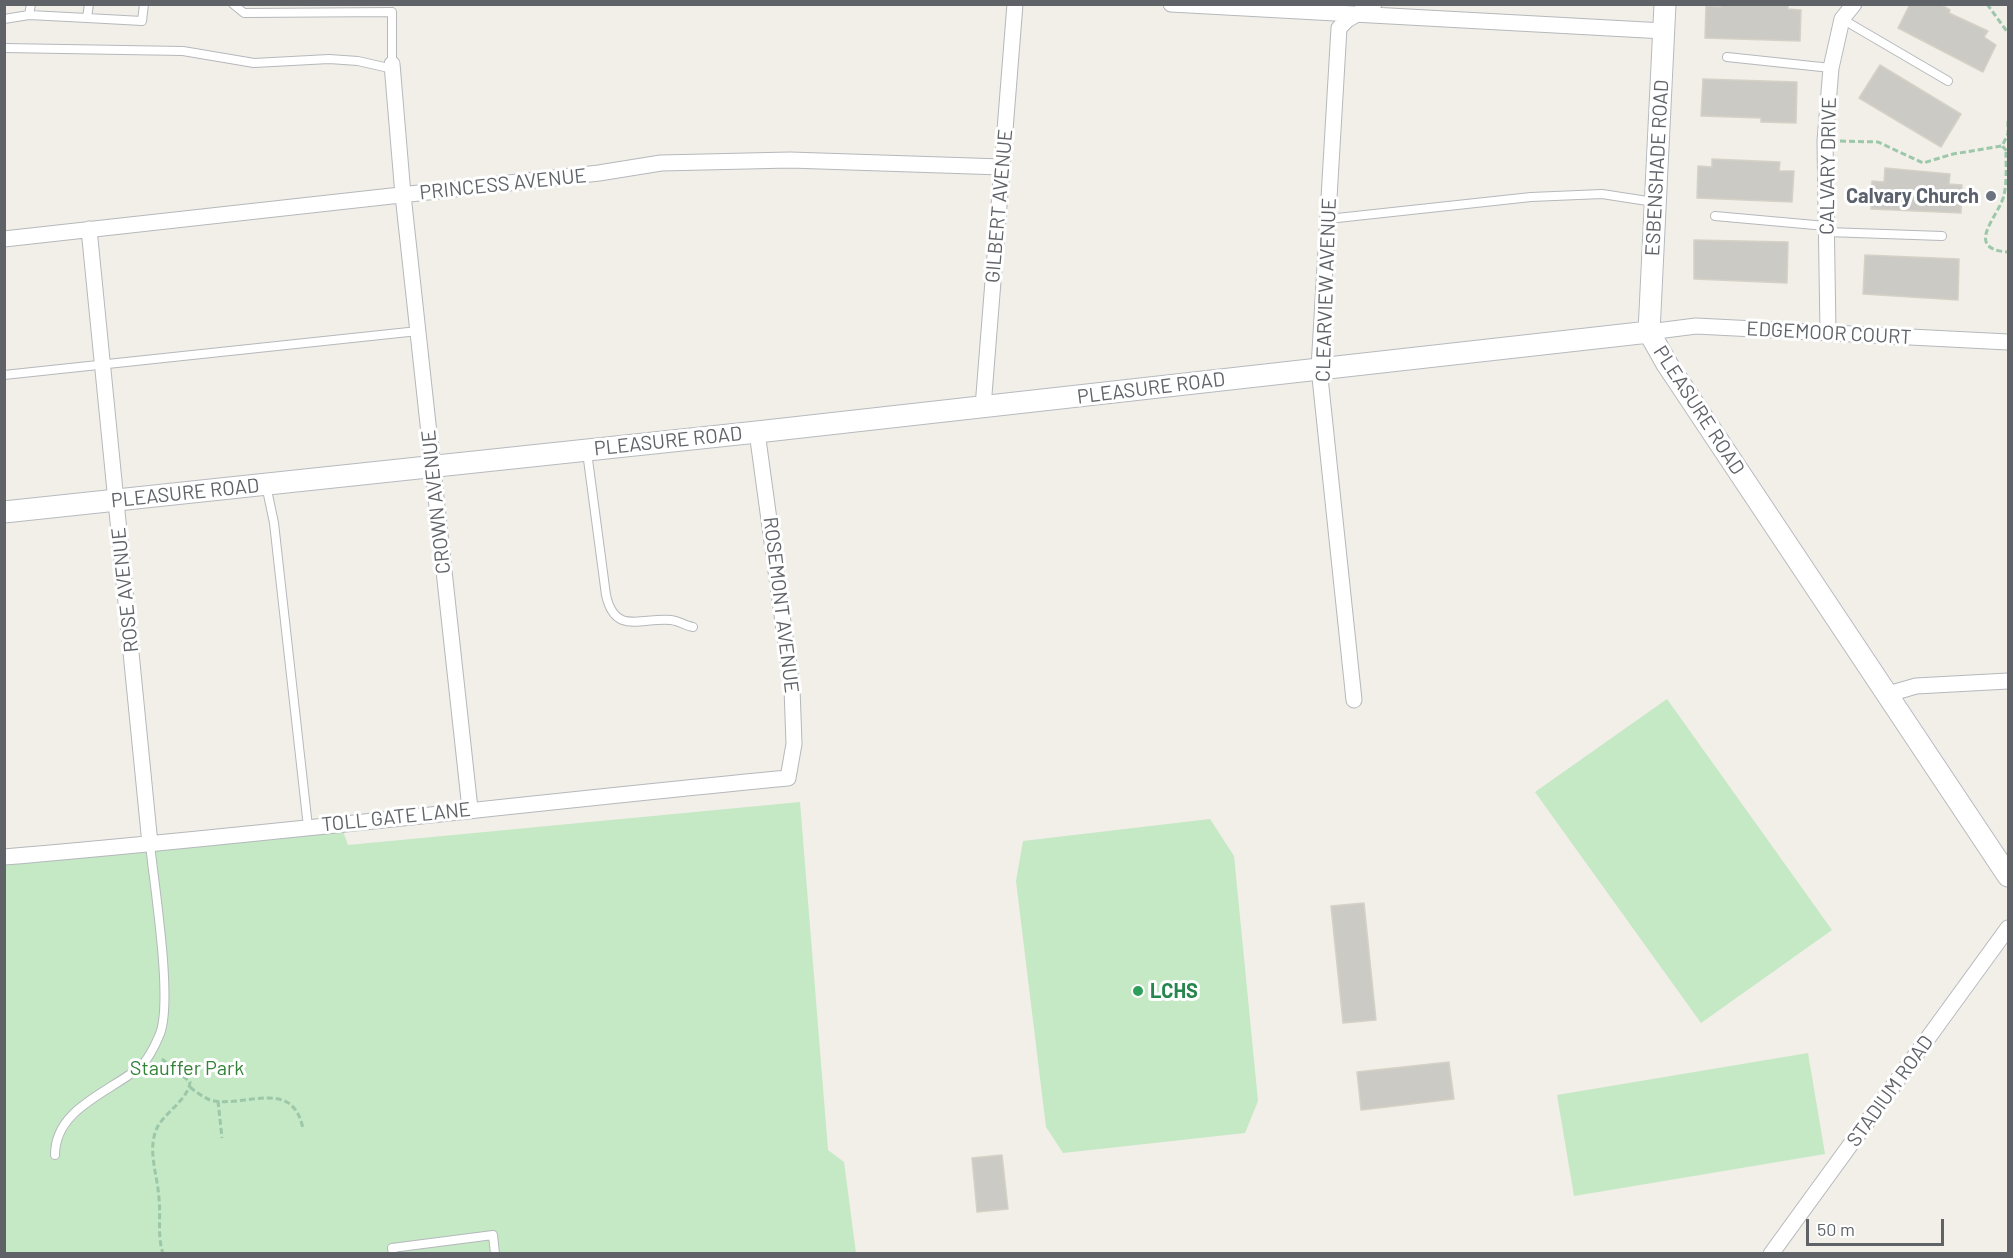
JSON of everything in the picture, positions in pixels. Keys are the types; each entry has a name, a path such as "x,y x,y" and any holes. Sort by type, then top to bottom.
{"street":[{"name":"GILBERT AVENUE","path":"983,407 1016,4"},
{"path":"1171,4 1664,31"},
{"name":"CLEARVIEW AVENUE","path":"1354,700 1319,368 1339,28 1374,4"},
{"name":"ESBENSHADE ROAD","path":"1649,332 1665,4"},
{"name":"CALVARY DRIVE","path":"1828,333 1825,141 1831,68 1842,19 1854,4"},
{"name":"CROWN AVENUE","path":"392,66 432,466 470,809"},
{"name":"PRINCESS AVENUE","path":"4,239 404,195 661,163 790,160 1002,167"},
{"name":"ROSE AVENUE","path":"89,229 150,844"},
{"name":"EDGEMOOR COURT","path":"1649,332 1696,326 2008,342"},
{"name":"PLEASURE ROAD","path":"4,513 266,483 757,432 1649,332 1667,364 2008,876"},
{"name":"ROSEMONT AVENUE","path":"757,432 792,688 794,744 788,778"},
{"path":"1885,694 1916,686 2008,681"},
{"name":"TOLL GATE LANE","path":"4,857 788,778"},
{"name":"STADIUM ROAD","path":"1771,1254 2008,928"}],"lane":[{"path":"29,15 31,4"},
{"path":"87,18 89,4"},
{"path":"4,19 29,15 142,21 144,4"},
{"path":"4,48 183,51 254,63 329,59 392,66 393,8 244,13 233,4"},
{"path":"1842,19 1948,81"},
{"path":"1727,57 1831,68"},
{"path":"1328,219 1531,197 1602,194 1655,202"},
{"path":"1714,216 1826,229 1942,236"},
{"path":"4,375 418,331"},
{"path":"586,450 606,595 612,612 619,618 633,623 672,620 693,627"},
{"path":"266,483 278,555 308,827"},
{"path":"55,1155 55,1142 60,1128 73,1113 142,1065 160,1035 166,1005 150,844"},
{"path":"393,1254 392,1248 493,1235 495,1254"}],"path":[{"path":"1987,4 2008,33"},
{"path":"2002,146 2008,134 2008,121"},
{"path":"1825,141 1878,142 1923,163 1953,154 2002,146"},
{"path":"2002,146 2007,152 2004,196 1986,226 1985,237 1990,246 1999,251 2008,252"},
{"path":"150,1052 189,1079 190,1087 162,1120 153,1137 160,1200 158,1225 163,1254"},
{"path":"190,1087 207,1099 267,1097 280,1100 296,1110 303,1130"},
{"path":"218,1100 222,1138"}],"green space":[{"path":"1667,699 1832,930 1701,1023 1535,792"},
{"name":"Stauffer Park","path":"800,802 828,1150 844,1162 856,1253 5,1254 5,857 340,823 348,845"},
{"name":"LCHS","path":"1210,819 1234,856 1258,1101 1245,1133 1063,1153 1046,1127 1016,881 1023,841"},
{"path":"1808,1053 1825,1154 1574,1196 1557,1095"}],"building":[{"path":"1721,4 1788,4 1788,9 1801,10 1800,41 1705,38 1706,6 1721,7"},
{"path":"1910,4 1940,4 1950,10 1949,13 1988,31 1984,37 1996,45 1983,72 1898,28"},
{"path":"1880,65 1961,114 1941,147 1859,98"},
{"path":"1703,79 1797,82 1796,123 1761,122 1761,118 1701,116"},
{"path":"1712,159 1780,162 1779,171 1794,171 1792,202 1697,198 1698,166 1712,167"},
{"path":"1885,168 1950,174 1949,184 1962,185 1961,213 1871,209 1872,181 1884,182"},
{"path":"1694,240 1788,242 1787,283 1694,279"},
{"path":"1865,255 1959,259 1958,300 1863,294"},
{"path":"1364,903 1376,1020 1343,1023 1331,906"},
{"path":"1449,1062 1454,1099 1361,1110 1357,1072"},
{"path":"1002,1155 1008,1209 977,1212 972,1158"}],"place":[{"name":"Calvary Church","path":"1991,196"},
{"name":"LCHS","path":"1138,991"}]}
